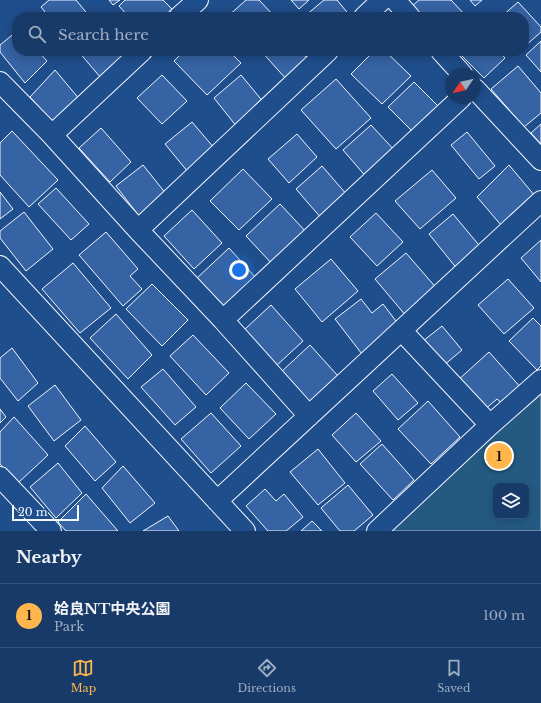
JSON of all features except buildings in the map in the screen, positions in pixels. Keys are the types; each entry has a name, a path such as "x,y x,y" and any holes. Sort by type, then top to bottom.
{"street":[{"path":"185,12 198,0"},
{"path":"369,12 382,0"},
{"path":"395,0 406,12"},
{"path":"52,135 137,56"},
{"path":"138,230 323,56"},
{"path":"446,56 457,68"},
{"path":"0,82 52,135 138,230 223,320 309,416"},
{"path":"481,95 541,160"},
{"path":"223,320 455,104"},
{"path":"217,501 541,201"},
{"path":"0,266 245,531"},
{"path":"402,331 490,425"},
{"path":"377,531 490,425 541,380"},
{"path":"0,477 51,531"}],"shaded area":[{"path":"541,380 541,531 377,531"}],"place":[{"name":"姶良NT中央公園","path":"499,456"}]}
